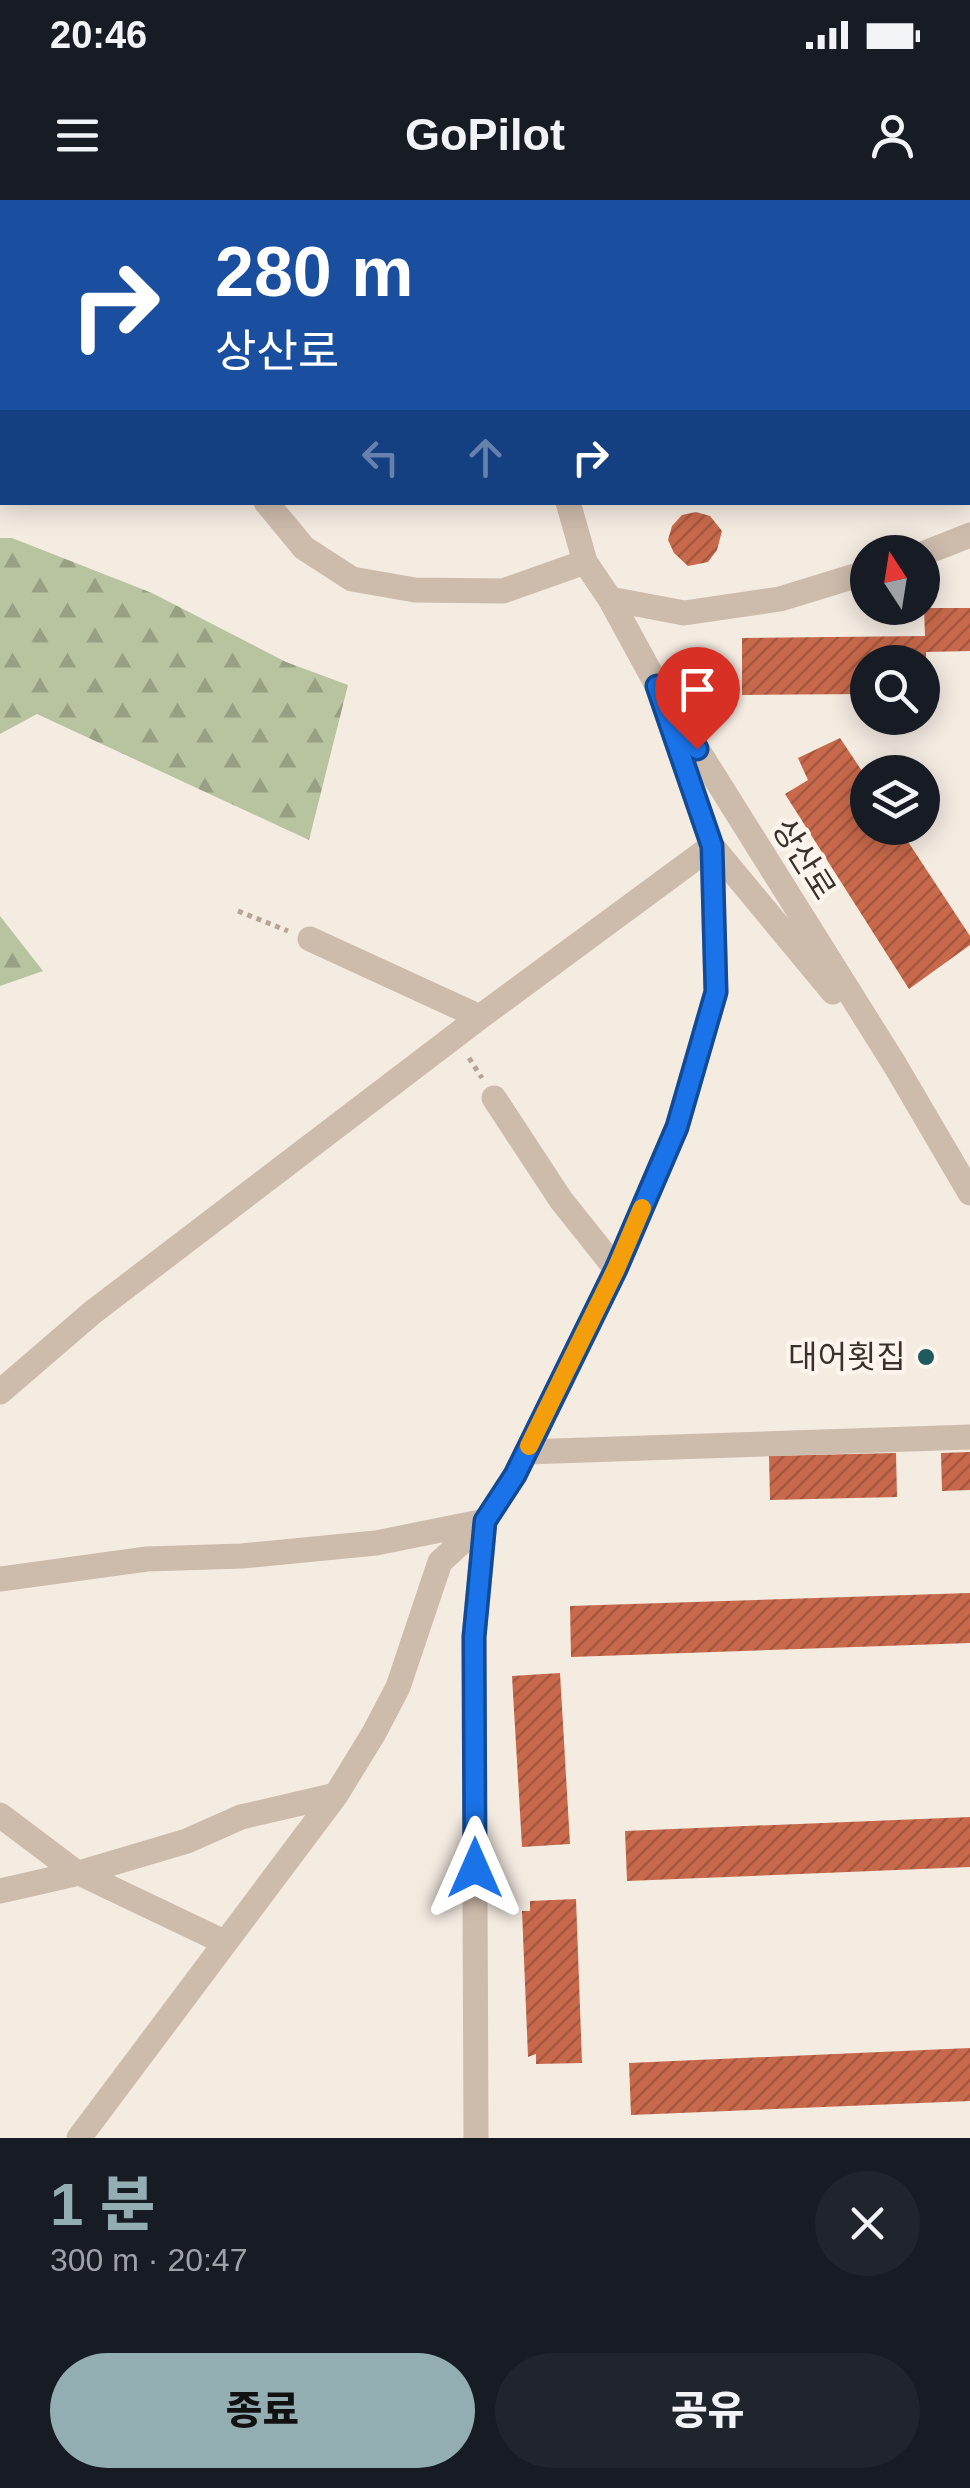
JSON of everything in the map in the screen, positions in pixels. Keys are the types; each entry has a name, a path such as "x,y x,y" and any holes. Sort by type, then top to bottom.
{"street":[{"path":"268,505 304,548 352,579 414,590 503,591 586,562"},
{"name":"상산로","path":"569,505 586,562 657,686 895,1065 970,1193"},
{"path":"940,547 970,535"},
{"path":"610,598 684,614 780,598 850,577"},
{"path":"79,2138 336,1795 374,1733 398,1687 440,1562 485,1521 515,1475 616,1269 677,1127 716,992 712,846 657,686"},
{"path":"0,1392 94,1312 480,1016 712,846"},
{"path":"712,846 895,1065"},
{"path":"310,939 480,1016"},
{"path":"494,1098 561,1200 616,1269"},
{"path":"526,1452 970,1437"},
{"path":"0,1579 147,1558 242,1556 376,1544 485,1521"},
{"path":"476,2138 474,1637 485,1521"},
{"path":"0,1891 79,1873 187,1841 241,1817 336,1795"},
{"path":"0,1815 79,1873 224,1942"}],"path":[{"path":"238,911 310,939"},
{"path":"456,1036 494,1098"}],"green space":[{"path":"0,538 12,538 152,593 286,662 348,685 309,840 37,714 0,734"},
{"path":"0,916 43,971 0,986"}],"building":[{"path":"696,512 710,516 722,531 717,550 708,562 688,566 674,553 668,540 672,526 682,515"},
{"path":"940,608 970,608 970,651 940,652 940,645 850,645 850,694 742,695 742,638 925,636 925,625 940,625"},
{"path":"840,738 851,755 850,845 910,845 970,936 970,945 909,989 785,794 808,780 798,758"},
{"path":"970,1452 970,1490 942,1491 941,1453"},
{"path":"896,1453 897,1497 770,1500 769,1456"},
{"path":"970,1593 970,1643 571,1657 570,1606"},
{"path":"560,1673 570,1844 522,1847 512,1676"},
{"path":"970,1817 970,1867 627,1881 625,1831"},
{"path":"576,1899 582,2063 536,2064 536,2054 528,2057 522,1911 530,1911 530,1901"},
{"path":"970,2048 970,2101 631,2115 629,2063"}],"slow traffic":[{"path":"529,1446 642,1208"}],"place":[{"name":"대어횟집","path":"926,1357"}],"route":[{"path":"475,1868 474,1637 485,1521 515,1475 616,1269 677,1127 716,992 712,846 657,686 697,749"}]}
